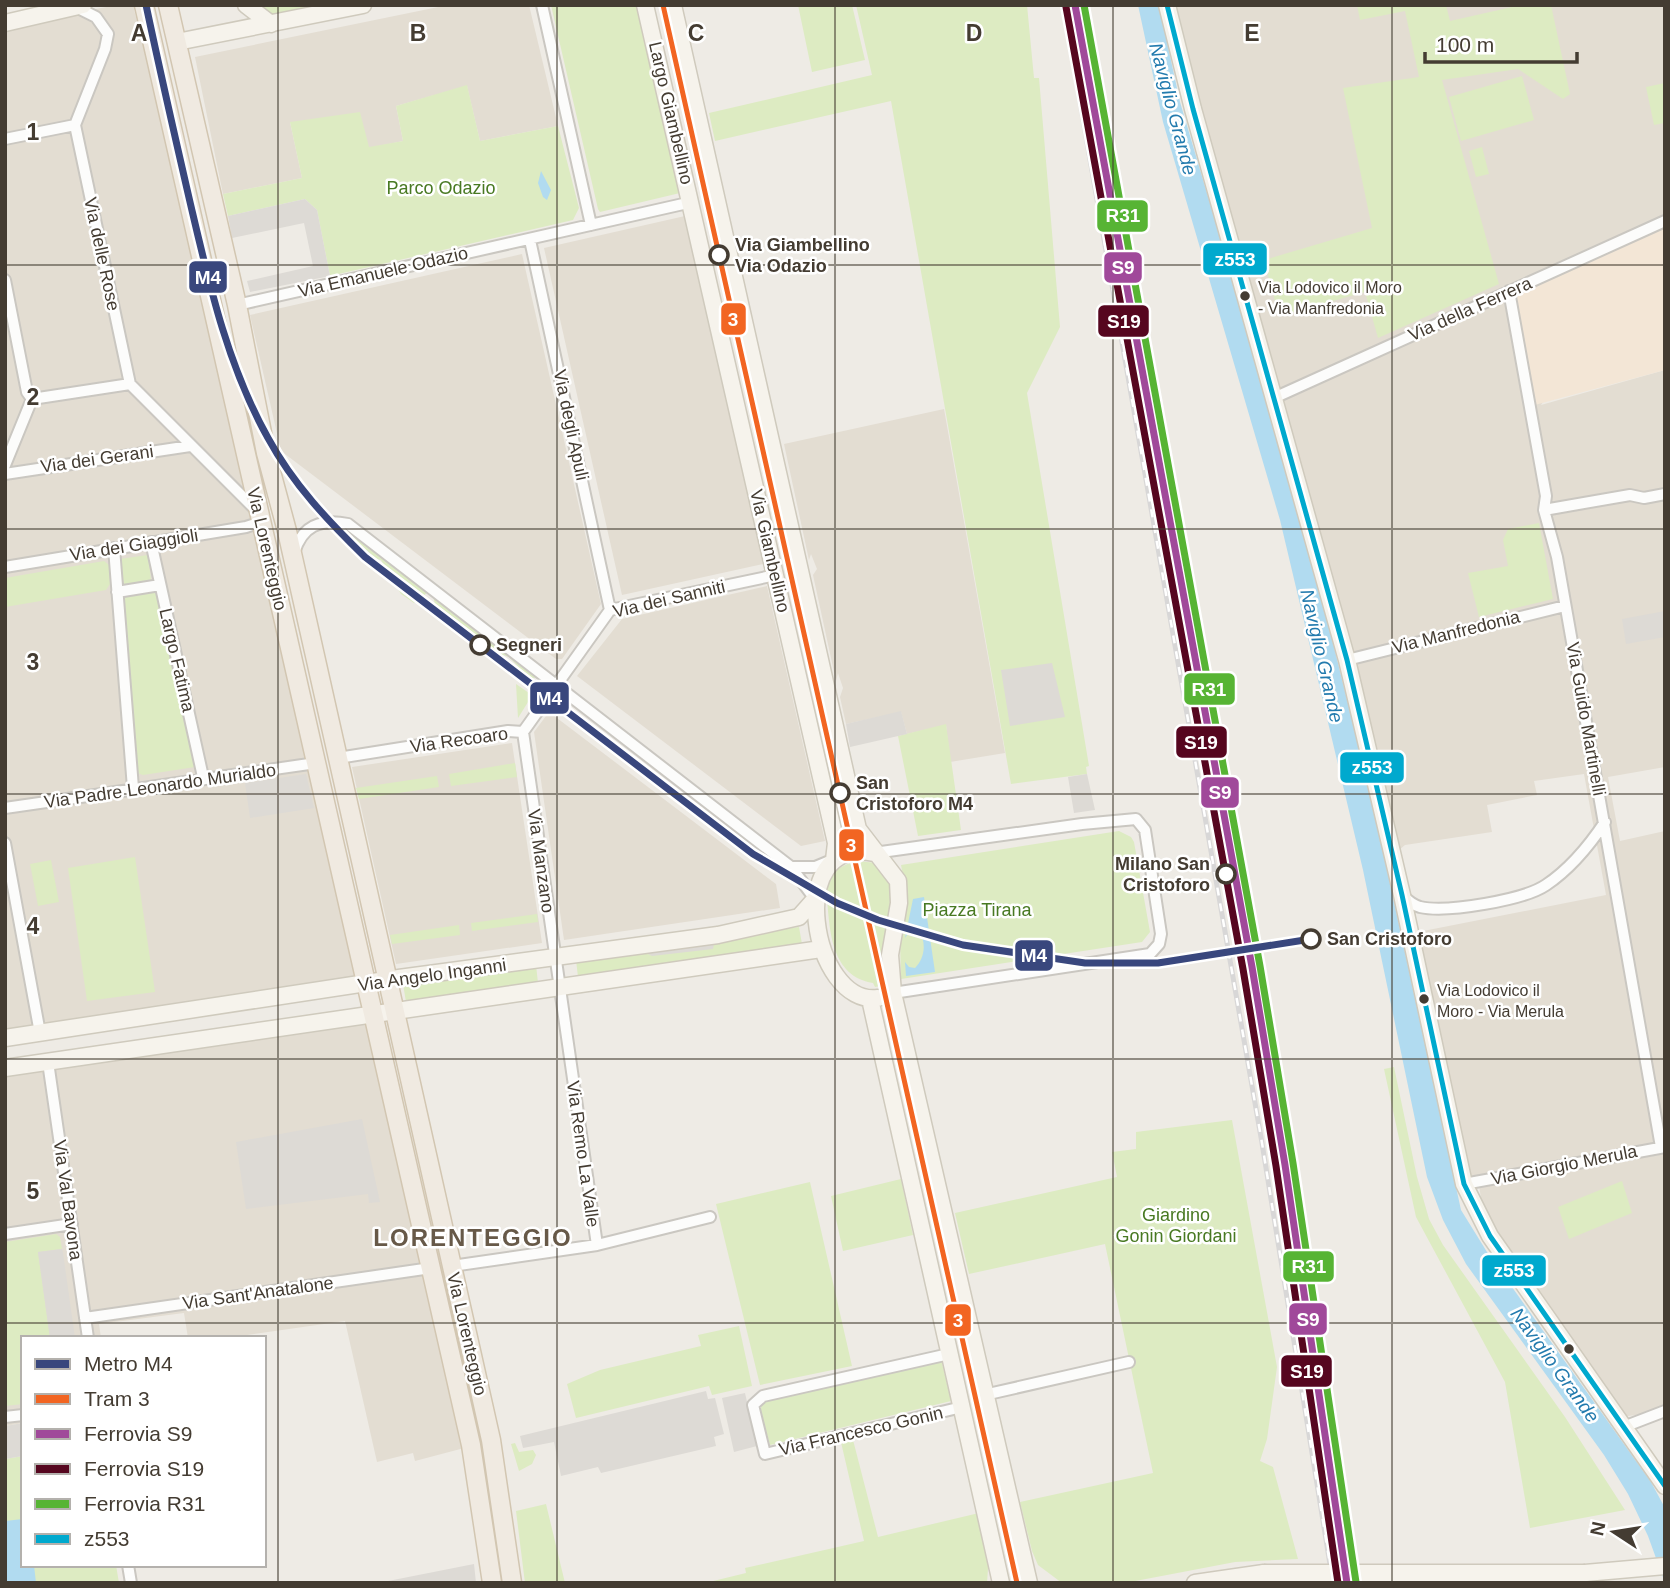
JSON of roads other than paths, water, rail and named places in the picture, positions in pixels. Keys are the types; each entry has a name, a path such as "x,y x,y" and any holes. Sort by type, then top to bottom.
{"main road":[{"name":"Via Lorenteggio","path":"145,5 471,1445 492,1583"},
{"name":"Via Lorenteggio","path":"169,5 237,305 266,453 338,758 491,1440 512,1583"},
{"path":"214,309 237,305"},
{"path":"233,392 254,388"},
{"path":"260,517 283,518"},
{"path":"292,659 303,653 313,654"},
{"path":"339,865 361,860"}],"street":[{"path":"246,5 271,24"},
{"path":"177,42 363,5"},
{"path":"542,5 591,225"},
{"name":"Largo Giambellino","path":"530,240 692,202 645,5"},
{"name":"Largo Giambellino","path":"673,5 716,197"},
{"path":"1167,5 1192,109 1276,397 1347,660 1408,906 1464,1184 1490,1236 1626,1426 1665,1486"},
{"path":"5,23 54,9 80,6 96,17 108,34 105,50 75,125 5,139"},
{"name":"Via delle Rose","path":"75,125 130,384"},
{"name":"Via Giambellino","path":"716,197 858,829 874,853"},
{"name":"Via Giambellino","path":"692,202 836,846 834,860"},
{"name":"Via della Ferrera","path":"1276,397 1665,221"},
{"name":"Via Emanuele Odazio","path":"237,305 530,240"},
{"name":"Via degli Apuli","path":"530,240 610,610"},
{"path":"5,280 27,391 32,399"},
{"name":"Via Guido Martinelli","path":"1509,291 1546,496 1544,510 1565,606 1663,1147"},
{"path":"32,399 130,384 260,517"},
{"path":"5,465 32,399"},
{"name":"Via dei Gerani","path":"5,474 190,446"},
{"path":"1544,510 1630,495 1643,498 1665,494"},
{"name":"Via dei Giaggioli","path":"5,567 151,542 260,517"},
{"path":"292,557 298,538 316,523 324,521 348,524 791,866 815,900 821,949 839,979 870,999 893,993 1150,954 1159,944 1161,934 1145,830 1136,819 1088,823 874,853 849,851 815,867 791,866"},
{"name":"Largo Fatima","path":"151,542 203,777"},
{"path":"114,548 133,788"},
{"name":"Via dei Sanniti","path":"556,684 610,610 776,575"},
{"path":"117,592 160,585"},
{"name":"Via Manfredonia","path":"1347,660 1565,606"},
{"name":"Via Recoaro","path":"338,758 508,731 523,732 556,684"},
{"name":"Via Manzano","path":"523,732 559,989"},
{"name":"Via Padre Leonardo Murialdo","path":"5,808 203,777 316,763"},
{"path":"1408,906 1444,908 1530,894 1545,886 1566,868 1605,822"},
{"path":"5,843 40,1033 48,1062"},
{"path":"874,853 893,872 900,892 891,944 893,993 1029,1583"},
{"path":"815,900 834,860"},
{"name":"Via Angelo Inganni","path":"5,1038 388,980 759,928 799,917 815,900"},
{"name":"Via Angelo Inganni","path":"5,1068 821,949"},
{"name":"Via Remo La Valle","path":"559,989 597,1245 710,1217"},
{"name":"Via Francesco Gonin","path":"870,999 1001,1583"},
{"name":"Via Val Bavona","path":"48,1062 88,1336"},
{"path":"392,1093 412,1088"},
{"name":"Via Giorgio Merula","path":"1464,1184 1663,1147"},
{"path":"5,1234 72,1224"},
{"path":"452,1266 597,1245"},
{"name":"Via Sant'Anatalone","path":"85,1318 431,1268"},
{"name":"Via Francesco Gonin","path":"950,1354 763,1396 753,1405 765,1454 961,1407"},
{"path":"985,1395 1129,1362"},
{"path":"1626,1426 1665,1411"},
{"path":"1195,1583 1264,1573 1585,1573 1665,1566"}],"water":[{"name":"Naviglio Grande","path":"1138,5 1159,5 1180,102 1297,497 1372,801 1461,1210 1487,1252 1651,1482 1665,1508 1665,1583 1648,1536 1628,1494 1604,1455 1466,1264 1443,1220 1427,1177 1363,870 1280,520 1163,122"},
{"path":"541,171 551,190 547,200 543,197 538,183"},
{"path":"924,897 935,972 906,976 905,962 909,967 915,968 923,954 923,939 918,930 911,929 905,938 913,899"},
{"path":"21,1519 21,1567 34,1567 36,1583 5,1583 5,1521"}],"railway":[{"path":"1063,5 1262,1143 1333,1583"}],"metro line":[{"name":"M4","path":"146,5 204,263 241,382 268,438 289,471 325,516 365,557 753,854 837,903 878,920 963,945 1085,963 1158,963 1311,939"}],"tram line":[{"name":"3","path":"663,5 1017,1583"}],"rail line":[{"name":"S9","path":"1075,5 1252,967 1285,1165 1347,1583"},
{"name":"R31","path":"1084,5 1260,966 1293,1163 1356,1582"},
{"name":"S19","path":"1066,7 1243,969 1276,1166 1338,1583"}],"place":[{"name":"Via Giambellino Via Odazio","path":"719,255"},
{"name":"Via Lodovico il Moro - Via Manfredonia","path":"1245,296"},
{"name":"Segneri","path":"480,645"},
{"name":"San Cristoforo M4","path":"840,793"},
{"name":"Milano San Cristoforo","path":"1226,874"},
{"name":"San Cristoforo","path":"1311,939"},
{"name":"Via Lodovico il Moro - Via Merula","path":"1424,999"}],"district":[{"name":"LORENTEGGIO","path":"473,1237"}],"park label":[{"name":"Parco Odazio","path":"441,188"},
{"name":"Piazza Tirana","path":"977,910"},
{"name":"Giardino Gonin Giordani","path":"1176,1225"}]}
